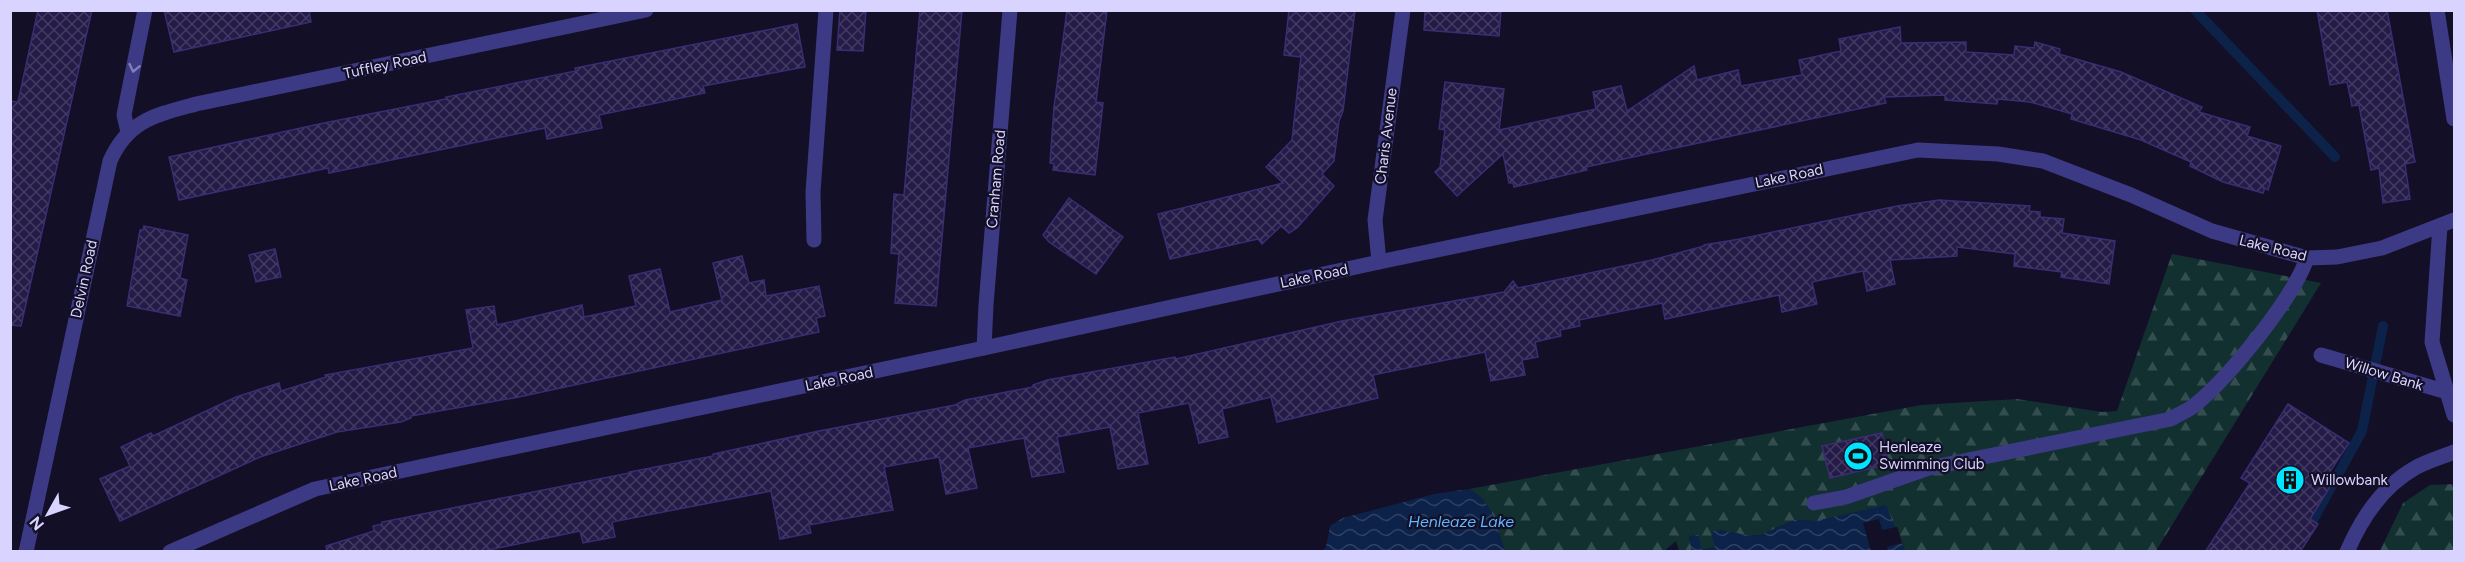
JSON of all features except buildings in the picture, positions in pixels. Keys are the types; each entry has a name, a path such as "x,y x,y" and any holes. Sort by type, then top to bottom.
{"street":[{"path":"128,132 124,114 145,10"},
{"name":"Tuffley Road","path":"128,132 147,119 196,104 646,10"},
{"path":"814,240 813,192 826,10"},
{"name":"Cranham Road","path":"984,348 1010,10"},
{"name":"Charis Avenue","path":"1379,262 1375,220 1403,10"},
{"path":"2437,10 2454,119"},
{"name":"Delvin Road","path":"26,552 110,160 116,146 128,132"},
{"name":"Lake Road","path":"170,552 315,489 1902,152 1932,149 1998,154 2043,161 2121,191 2212,231 2307,258 2337,257 2382,248 2447,223"},
{"path":"2447,223 2432,342 2450,393 2454,415"},
{"path":"1814,503 1846,497 1929,468 2171,419 2194,406 2229,371 2290,294 2301,275 2307,258"},
{"name":"Willow Bank","path":"2322,355 2450,393"},
{"path":"2347,552 2357,528 2393,484 2415,468 2454,452"}],"green space":[{"path":"2172,254 2321,283 2156,551 1905,551 1897,527 1835,518 1815,521 1794,520 1761,535 1751,536 1719,530 1715,547 1701,550 1697,534 1689,537 1692,551 1679,551 1676,541 1664,551 1505,551 1489,508 1469,489 1921,405 2017,399 2102,412 2117,411"},
{"path":"2454,484 2454,551 2380,551 2403,503 2430,485"}],"water":[{"name":"Henleaze Lake","path":"1469,489 1489,508 1505,551 1322,551 1326,547 1330,526 1343,518 1434,494"},
{"path":"1886,505 1905,551 1692,551 1689,537 1698,534 1702,550 1715,547 1711,532 1719,530 1751,536 1761,535 1794,520 1815,521"}],"pier":[{"path":"1879,519 1882,530 1897,527 1901,543 1887,547 1888,551 1871,551 1863,523"}],"waterway":[{"path":"2195,10 2335,157"},
{"path":"2307,531 2362,431 2383,326"}],"place":[{"name":"Henleaze Swimming Club","path":"1858,456"},
{"name":"Willowbank","path":"2290,480"}]}
